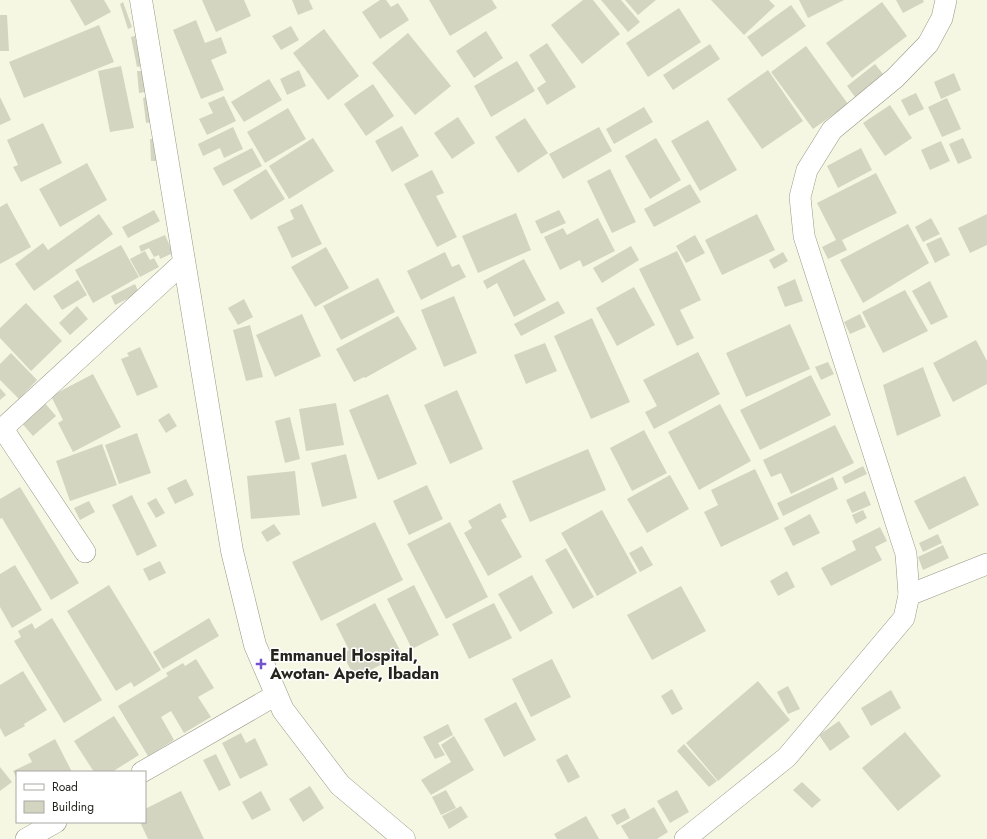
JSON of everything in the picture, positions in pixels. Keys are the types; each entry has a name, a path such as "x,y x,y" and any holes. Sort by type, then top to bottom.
{"main road":[{"path":"141,0 232,550 256,645 283,710 340,785 404,839"}],"street":[{"path":"685,839 787,757 904,618 909,595 906,554 804,236 800,197 807,170 832,130 895,78 928,44 942,18 946,0"},
{"path":"85,552 1,430 184,262"},
{"path":"909,595 987,564"},
{"path":"144,771 276,695"},
{"path":"26,839 54,823"}],"building":[{"path":"70,0 104,0 111,12 85,26"},
{"path":"202,0 244,0 251,16 216,32"},
{"path":"292,0 309,0 313,9 298,15"},
{"path":"380,0 386,0 391,7 398,3 409,20 380,39 362,12"},
{"path":"429,0 492,0 497,8 450,36"},
{"path":"583,0 593,0 620,34 582,64 551,25"},
{"path":"601,0 621,0 640,22 628,32"},
{"path":"625,0 656,0 638,15"},
{"path":"711,0 769,0 775,6 744,35"},
{"path":"799,0 844,0 808,18"},
{"path":"896,0 923,0 924,2 903,13"},
{"path":"123,2 132,27 128,29 120,4"},
{"path":"882,2 907,36 852,78 826,43"},
{"path":"791,5 806,26 762,57 747,37"},
{"path":"679,8 701,42 648,77 626,43"},
{"path":"0,15 7,15 9,51 0,51"},
{"path":"196,20 205,43 221,37 227,53 211,60 224,90 201,99 173,30"},
{"path":"99,25 114,62 24,98 9,62"},
{"path":"291,26 299,40 281,50 272,36"},
{"path":"324,29 359,76 328,100 293,53"},
{"path":"486,31 503,58 474,78 456,51"},
{"path":"408,33 451,86 415,115 372,63"},
{"path":"135,36 141,66 137,67 131,37"},
{"path":"547,43 576,87 547,105 537,88 546,82 529,55"},
{"path":"710,44 720,59 673,90 663,75"},
{"path":"806,46 848,104 813,129 771,72"},
{"path":"517,61 535,91 491,117 474,86"},
{"path":"875,64 883,74 855,97 847,86"},
{"path":"121,66 134,128 110,132 98,71"},
{"path":"299,70 306,86 287,95 280,79"},
{"path":"768,70 803,121 762,149 727,99"},
{"path":"137,71 143,71 145,92 139,93"},
{"path":"954,73 961,90 941,99 934,82"},
{"path":"269,79 282,100 244,122 231,102"},
{"path":"373,84 394,116 366,136 344,104"},
{"path":"916,93 924,109 909,116 901,100"},
{"path":"224,96 236,121 207,135 199,119 213,113 208,103"},
{"path":"0,97 11,120 0,125"},
{"path":"147,97 151,122 146,123 143,98"},
{"path":"947,98 961,129 942,137 928,107"},
{"path":"890,105 912,138 885,156 863,123"},
{"path":"644,107 653,122 614,144 606,129"},
{"path":"288,108 306,139 265,163 247,132"},
{"path":"458,117 475,143 452,159 434,133"},
{"path":"525,118 548,153 518,173 495,137"},
{"path":"708,120 737,170 700,191 671,141"},
{"path":"43,123 62,163 21,182 13,167 18,165 7,140"},
{"path":"402,126 419,156 392,172 375,141"},
{"path":"233,127 243,149 224,158 220,148 203,156 198,144"},
{"path":"599,127 612,151 563,179 549,154"},
{"path":"313,138 334,171 289,199 269,166"},
{"path":"656,138 681,180 650,199 625,156"},
{"path":"963,138 972,158 958,164 949,144"},
{"path":"150,139 156,139 158,161 151,161"},
{"path":"941,141 950,161 930,170 921,150"},
{"path":"252,148 262,166 223,186 213,168"},
{"path":"861,148 872,170 838,188 827,166"},
{"path":"87,163 107,200 60,227 39,189"},
{"path":"266,169 285,199 251,220 233,190"},
{"path":"610,169 636,222 612,233 587,181"},
{"path":"432,170 444,193 436,196 457,237 437,247 404,184"},
{"path":"876,173 897,213 842,240 847,250 828,259 822,247 836,240 817,203"},
{"path":"690,184 701,202 654,227 644,209"},
{"path":"7,203 31,247 0,264 0,207"},
{"path":"302,204 322,244 292,258 277,227 294,219 290,210"},
{"path":"154,210 160,221 128,238 122,227"},
{"path":"559,210 566,223 541,234 535,221"},
{"path":"516,213 531,250 478,273 462,236"},
{"path":"99,214 113,234 34,291 15,264 43,243 48,250"},
{"path":"757,214 775,250 722,275 705,240"},
{"path":"987,214 987,245 970,253 958,228"},
{"path":"598,218 615,251 583,267 580,260 560,270 544,237 563,228 567,235"},
{"path":"931,218 940,234 923,242 915,227"},
{"path":"908,224 929,263 863,303 840,260"},
{"path":"165,235 173,253 160,259 159,255 154,257 149,248 141,252 139,246"},
{"path":"695,235 705,253 686,263 676,246"},
{"path":"941,237 950,255 935,263 926,244"},
{"path":"121,245 139,277 93,303 75,270"},
{"path":"631,246 639,260 602,283 593,268"},
{"path":"326,247 349,288 315,307 291,267"},
{"path":"145,251 150,260 154,258 159,267 140,277 130,259"},
{"path":"677,251 701,300 680,310 694,338 677,346 639,269"},
{"path":"445,252 452,267 459,264 466,277 421,300 407,271"},
{"path":"783,252 788,261 774,269 769,260"},
{"path":"524,259 546,300 514,317 497,283 487,289 483,281"},
{"path":"378,278 395,312 341,340 323,306"},
{"path":"795,279 803,301 785,307 777,287"},
{"path":"78,280 87,295 62,310 53,296"},
{"path":"930,281 948,317 931,325 912,291"},
{"path":"135,284 139,293 115,305 111,296"},
{"path":"634,287 655,325 617,346 596,308"},
{"path":"905,290 928,331 883,353 862,312"},
{"path":"454,296 477,353 444,367 421,310"},
{"path":"244,299 253,317 238,325 228,308"},
{"path":"558,301 565,313 521,336 514,324"},
{"path":"26,303 62,341 31,371 0,338 0,328"},
{"path":"77,306 88,319 70,335 59,323"},
{"path":"302,314 321,356 275,377 256,335"},
{"path":"860,314 866,327 850,334 844,322"},
{"path":"398,316 417,349 365,378 364,377 354,382 336,349"},
{"path":"592,318 630,402 591,419 554,336"},
{"path":"790,324 810,369 746,397 726,353"},
{"path":"250,325 263,377 246,381 233,330"},
{"path":"976,340 987,361 987,384 953,402 933,363"},
{"path":"545,343 557,371 526,384 514,355"},
{"path":"140,347 158,387 137,396 121,359 129,356 127,353"},
{"path":"698,352 720,394 654,429 645,412 657,406 643,380"},
{"path":"11,353 37,380 19,399 0,380 0,364"},
{"path":"828,362 834,374 821,380 815,367"},
{"path":"923,367 941,416 897,436 883,385"},
{"path":"93,374 121,427 73,452 58,423 63,420 51,396"},
{"path":"811,375 831,415 760,450 740,410"},
{"path":"0,388 6,395 0,400"},
{"path":"457,390 483,449 450,464 424,405"},
{"path":"388,394 417,464 378,480 349,410"},
{"path":"43,401 56,416 33,436 20,421"},
{"path":"336,403 344,445 306,451 299,409"},
{"path":"720,404 751,461 699,490 668,432"},
{"path":"169,413 177,426 166,433 158,420"},
{"path":"290,417 300,459 285,463 275,421"},
{"path":"835,425 854,463 791,494 781,473 771,477 763,460"},
{"path":"644,430 667,473 632,491 610,448"},
{"path":"137,433 151,473 119,484 105,445"},
{"path":"102,444 117,485 70,501 56,461"},
{"path":"588,449 606,490 530,522 512,481"},
{"path":"346,454 357,498 322,507 311,463"},
{"path":"863,466 867,474 845,484 842,477"},
{"path":"755,469 779,519 721,547 704,512 718,505 711,490"},
{"path":"295,471 300,515 251,519 247,476"},
{"path":"670,475 689,509 647,533 627,499"},
{"path":"965,476 979,505 929,530 914,501"},
{"path":"833,477 838,489 783,516 777,503"},
{"path":"186,479 194,495 175,504 167,488"},
{"path":"427,485 443,519 409,535 393,501"},
{"path":"20,487 79,583 51,600 2,518 0,519 0,499"},
{"path":"865,491 871,505 852,513 846,500"},
{"path":"132,495 157,546 137,556 112,505"},
{"path":"156,498 165,513 156,518 147,503"},
{"path":"89,501 95,512 80,520 74,508"},
{"path":"500,503 507,517 501,520 522,557 488,576 464,533 472,528 468,521"},
{"path":"602,510 637,573 597,596 561,533"},
{"path":"863,510 867,518 856,524 852,515"},
{"path":"810,514 820,533 793,546 784,528"},
{"path":"375,522 403,580 321,621 292,562"},
{"path":"450,522 488,597 446,619 407,544"},
{"path":"274,524 281,534 267,542 261,532"},
{"path":"880,527 887,541 875,547 882,560 831,586 821,568 856,550 852,541"},
{"path":"938,534 942,543 923,552 919,543"},
{"path":"943,545 949,558 923,570 918,557"},
{"path":"642,546 653,565 640,572 629,553"},
{"path":"566,548 594,597 573,609 545,560"},
{"path":"160,561 166,573 149,581 143,569"},
{"path":"15,565 42,610 12,628 0,607 0,574"},
{"path":"787,571 795,587 778,596 770,581"},
{"path":"532,575 553,613 520,632 498,594"},
{"path":"109,585 161,670 134,687 131,682 116,691 67,611"},
{"path":"414,585 439,635 412,649 387,599"},
{"path":"681,586 706,631 652,660 627,615"},
{"path":"375,603 402,654 355,678 342,653 349,650 336,624"},
{"path":"494,603 512,638 469,659 452,624"},
{"path":"52,618 102,700 64,723 14,641 21,637 18,631 32,623 35,629"},
{"path":"209,618 219,636 163,669 153,652"},
{"path":"196,659 214,688 198,697 211,717 184,733 171,711 161,717 174,740 148,756 118,706 168,676 166,673 183,663 185,666"},
{"path":"552,659 571,697 531,717 512,679"},
{"path":"23,671 47,710 24,724 25,726 5,737 0,728 0,685"},
{"path":"758,681 790,720 718,781 686,743"},
{"path":"788,686 800,709 788,714 777,692"},
{"path":"672,689 683,709 672,715 661,696"},
{"path":"891,690 901,708 871,726 861,708"},
{"path":"516,702 536,740 504,757 484,719"},
{"path":"114,716 139,755 114,771 93,771 74,741"},
{"path":"839,721 850,737 830,751 819,735"},
{"path":"448,724 453,735 438,743 445,755 435,759 423,737"},
{"path":"905,732 941,776 898,811 862,768"},
{"path":"241,733 246,743 255,738 268,765 240,779 222,743"},
{"path":"454,736 474,770 431,795 421,780 451,762 441,745"},
{"path":"55,739 71,771 16,771 16,776 13,771 32,762 28,754"},
{"path":"684,744 717,781 709,787 677,751"},
{"path":"216,754 231,785 219,791 203,760"},
{"path":"567,754 580,777 568,783 556,760"},
{"path":"0,767 12,782 0,791"},
{"path":"802,782 821,800 812,808 793,790"},
{"path":"310,786 324,808 303,822 289,799"},
{"path":"446,790 456,808 441,815 432,797"},
{"path":"677,790 689,812 670,823 657,801"},
{"path":"181,791 204,839 148,839 140,823 146,823 146,808"},
{"path":"261,791 271,810 252,820 242,802"},
{"path":"461,806 468,817 449,829 442,816"},
{"path":"654,807 668,832 657,839 629,839 621,826"},
{"path":"625,808 630,818 617,825 611,815"},
{"path":"586,816 599,839 557,839 554,834"}],"place":[{"name":"Emmanuel Hospital, Awotan- Apete, Ibadan","path":"261,664"}]}
